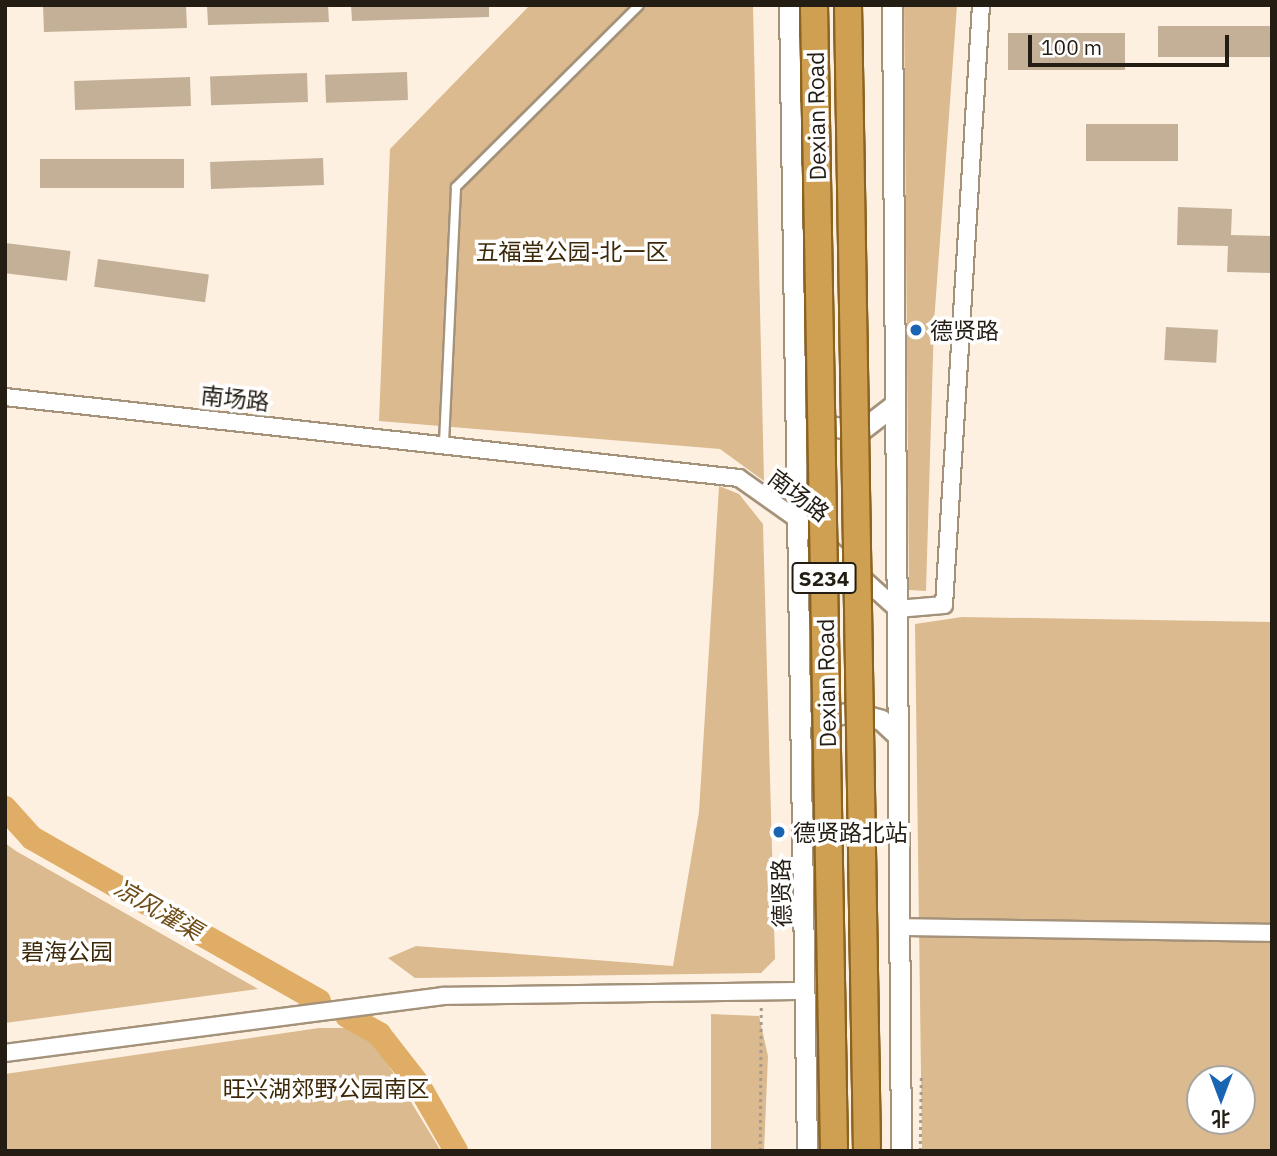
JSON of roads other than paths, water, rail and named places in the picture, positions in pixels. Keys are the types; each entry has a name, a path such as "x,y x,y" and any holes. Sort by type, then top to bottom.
{"highway":[{"name":"Dexian Road","path":"814,5 834,1151"},
{"name":"Dexian Road","path":"848,5 867,1151"}],"street":[{"name":"德贤路","path":"789,5 807,1151"},
{"path":"892,5 901,1151"},
{"path":"897,609 944,605 981,5"},
{"name":"南场路","path":"5,397 444,443 739,478 797,519 897,609"},
{"path":"795,404 812,423 835,432 860,431 895,404"},
{"path":"802,731 821,715 852,712 881,720 898,736"},
{"path":"899,928 1272,933"},
{"path":"5,1053 443,996 806,991"}],"lane":[{"path":"444,443 456,187 638,6"}],"waterway":[{"name":"凉风灌渠","path":"5,808 32,838 319,1001"},
{"path":"347,1016 379,1034 418,1084 456,1151"}],"place":[{"name":"德贤路","path":"916,330"},
{"name":"德贤路北站","path":"779,832"}],"park label":[{"name":"五福堂公园-北一区","path":"572,251"},
{"name":"碧海公园","path":"67,951"},
{"name":"旺兴湖郊野公园南区","path":"326,1088"}]}
